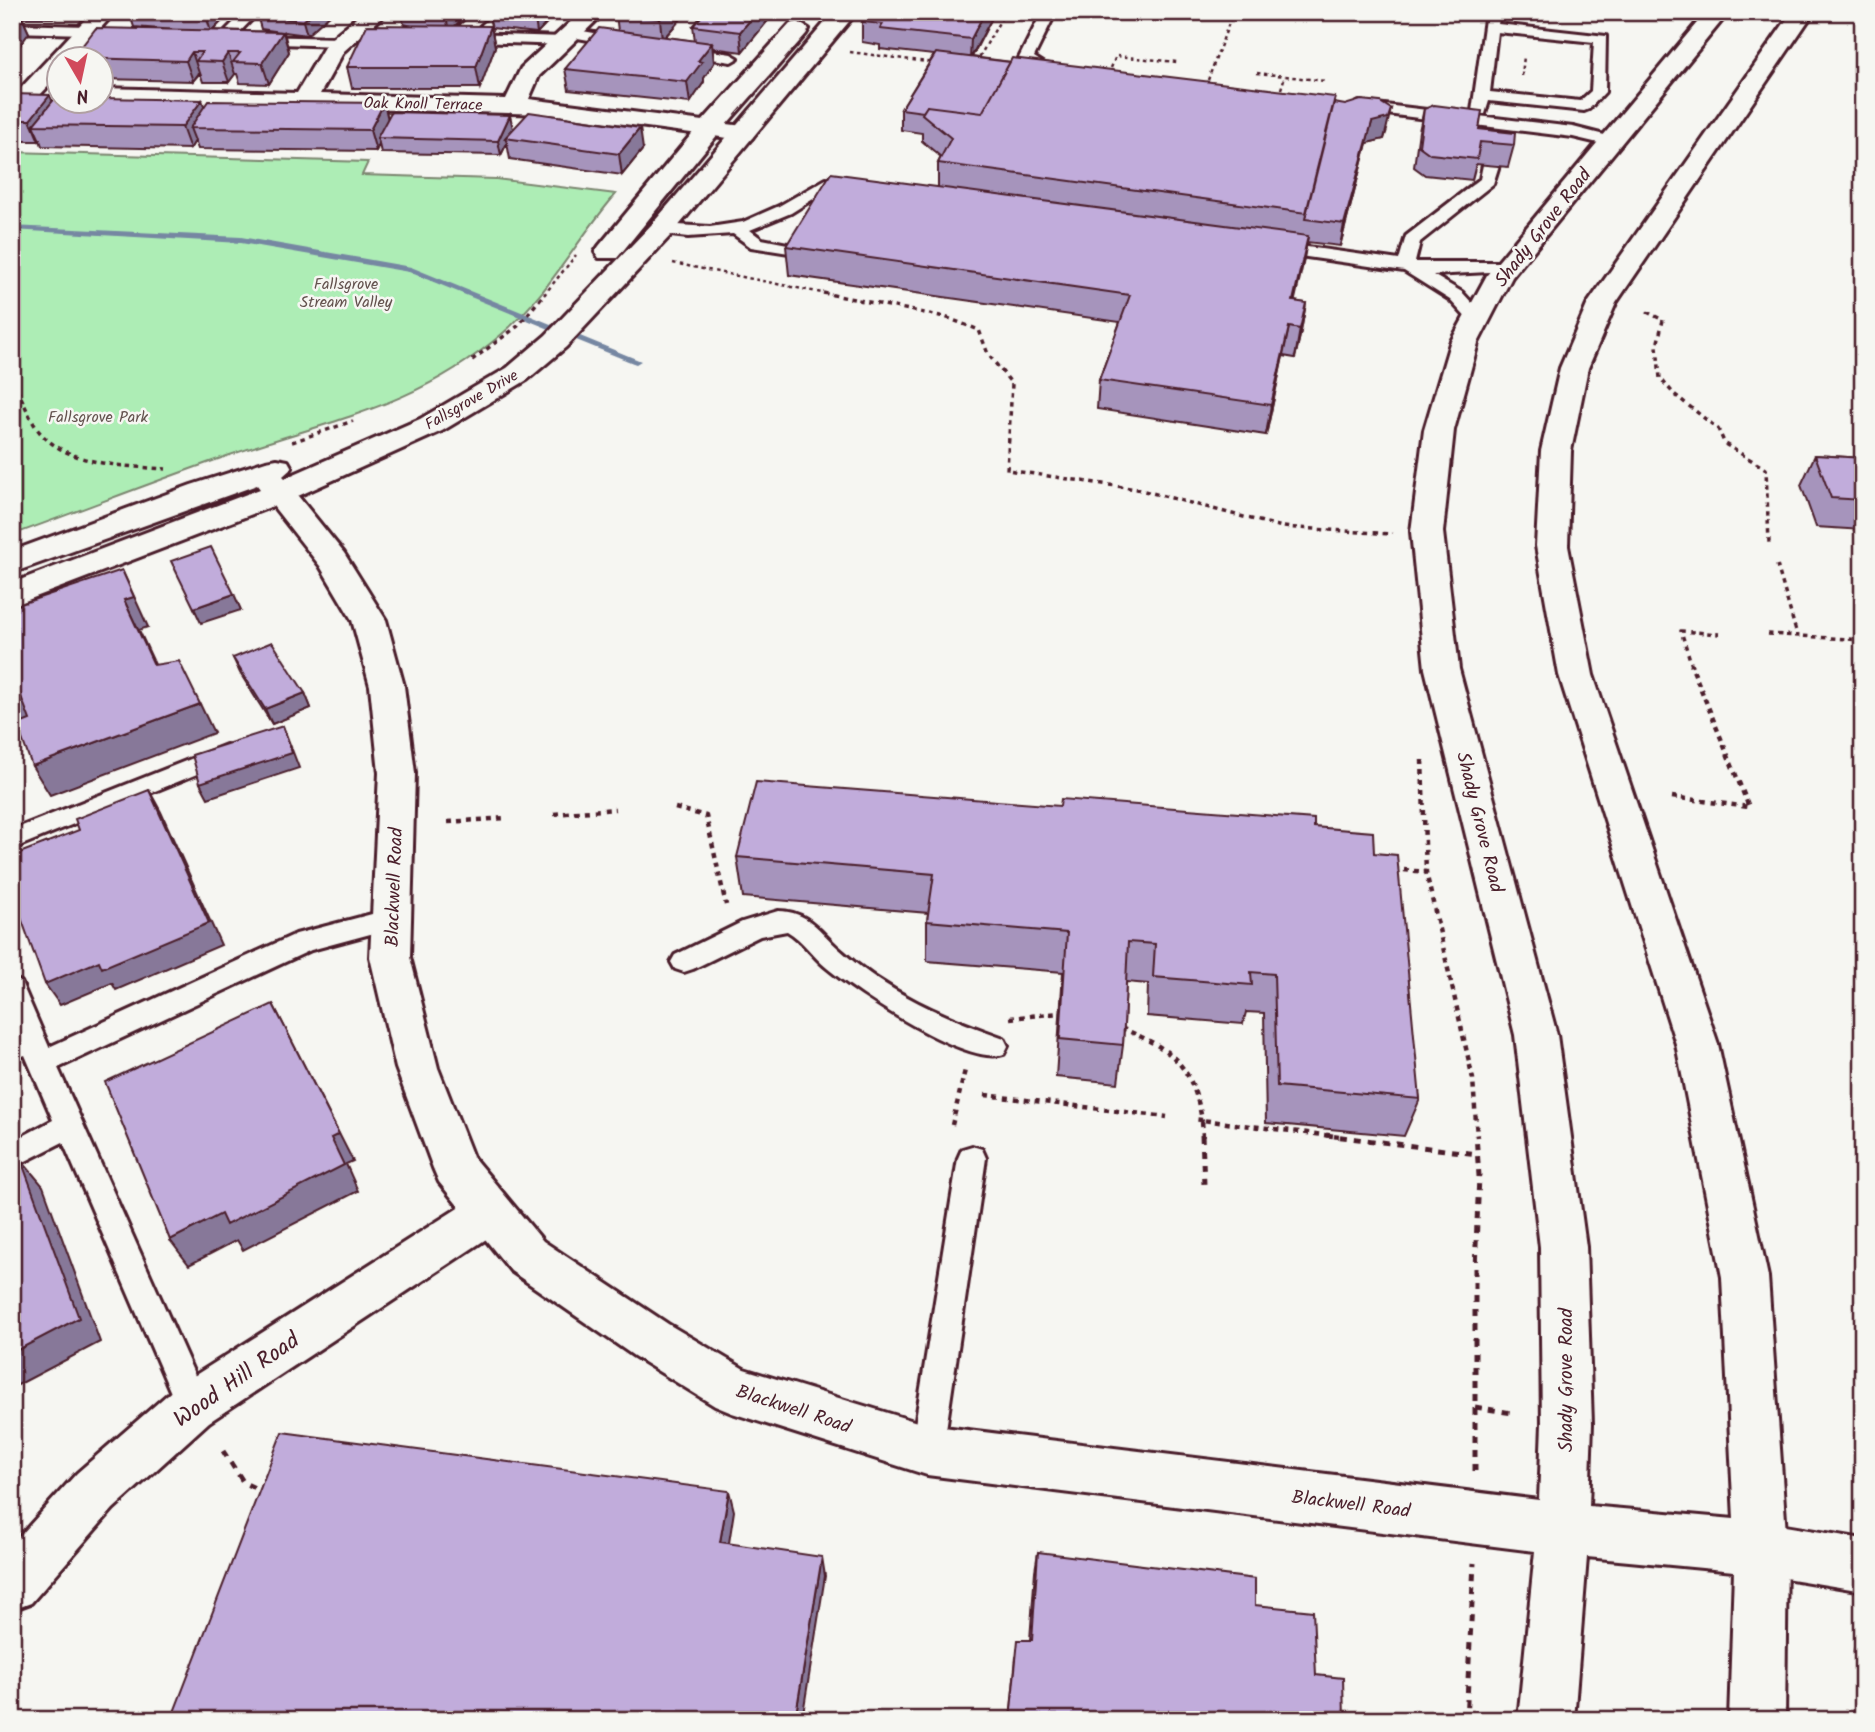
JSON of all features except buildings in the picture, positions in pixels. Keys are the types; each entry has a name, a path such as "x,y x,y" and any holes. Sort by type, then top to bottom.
{"street":[{"path":"20,93 91,35 104,12"},
{"path":"305,100 345,39 377,12"},
{"path":"515,105 529,73 594,12"},
{"name":"Fallsgrove Drive","path":"545,325 709,129 813,12"},
{"name":"Fallsgrove Drive","path":"12,595 271,482 429,407 492,369 662,229 846,12"},
{"name":"Shady Grove Road","path":"1546,1720 1563,1529 1567,1424 1563,1248 1536,1035 1442,669 1427,532 1439,430 1464,343 1477,319 1507,266 1718,12"},
{"path":"1757,1720 1761,1548 1745,1277 1697,1044 1576,675 1552,547 1556,451 1574,368 1602,303 1803,12"},
{"path":"20,93 46,94"},
{"name":"Oak Knoll Terrace","path":"116,95 550,107 743,133"},
{"name":"Fallsgrove Drive","path":"12,563 202,492 271,482"},
{"name":"Blackwell Road","path":"271,482 333,559 369,620 387,686 397,773 390,957 417,1068 455,1168 527,1256 650,1340 732,1389 927,1450 1563,1529 1761,1548 1863,1565"},
{"name":"Wood Hill Road","path":"12,1584 95,1491 192,1405 490,1212"}],"lane":[{"path":"252,12 217,40 345,39 378,36"},
{"path":"485,12 448,38 568,37 636,43"},
{"path":"1049,12 1026,58 1041,68 1070,72"},
{"path":"1482,96 1573,107 1591,103 1598,92 1601,39 1492,20 1482,96 1492,141"},
{"path":"12,28 91,35"},
{"path":"673,46 731,58"},
{"path":"1345,106 1573,132 1611,141"},
{"path":"1406,267 1412,240 1487,181 1491,165"},
{"path":"662,229 694,233 738,230 793,206 826,184 866,190"},
{"path":"738,230 757,243 802,252"},
{"path":"1258,246 1432,270 1507,266"},
{"path":"1406,267 1456,296 1477,319"},
{"path":"12,840 250,743"},
{"path":"29,1050 305,940 391,919"},
{"path":"684,962 770,923 788,921 802,928 828,955 879,997 941,1030 999,1033"},
{"path":"12,989 29,1050 69,1125 192,1405"},
{"path":"12,1156 69,1125"},
{"path":"927,1450 972,1158"}],"path":[{"path":"974,67 1005,12"},
{"path":"1208,80 1233,12"},
{"path":"843,52 948,64"},
{"path":"1111,68 1116,56 1177,62"},
{"path":"1257,73 1325,81"},
{"path":"1281,89 1285,76"},
{"path":"667,262 946,317 979,330 988,354 1012,384 1007,470 1137,489 1282,527 1393,534"},
{"path":"1647,312 1663,320 1657,346 1657,370 1665,386 1718,429 1725,444 1751,457 1766,469 1769,543"},
{"path":"12,382 41,434 69,452 108,463 170,469"},
{"path":"1392,526 1394,546"},
{"path":"1777,565 1797,635"},
{"path":"1672,797 1749,807 1698,688 1681,631 1719,634"},
{"path":"1768,634 1863,640"},
{"path":"1422,751 1426,872 1473,1079 1478,1154 1475,1518 1466,1720"},
{"path":"554,814 615,809"},
{"path":"448,822 507,817"},
{"path":"1381,868 1426,872"},
{"path":"999,1033 1021,1015 1060,1013"},
{"path":"1120,1028 1155,1042 1180,1062 1194,1079 1202,1120 1204,1185"},
{"path":"952,1125 966,1064"},
{"path":"985,1095 1167,1117"},
{"path":"1193,1119 1478,1154"},
{"path":"1475,1407 1512,1413"},
{"path":"223,1451 237,1477 248,1487 271,1494"},
{"path":"1853,1650 1863,1652"}],"green space":[{"name":"Fallsgrove Stream Valley","path":"12,152 368,162 362,175 496,179 616,194 519,318 470,359 437,379 370,409 227,456 12,535"}],"waterway":[{"path":"12,228 241,240 411,270 636,361"}],"park label":[{"name":"Fallsgrove Park","path":"98,416"}]}
